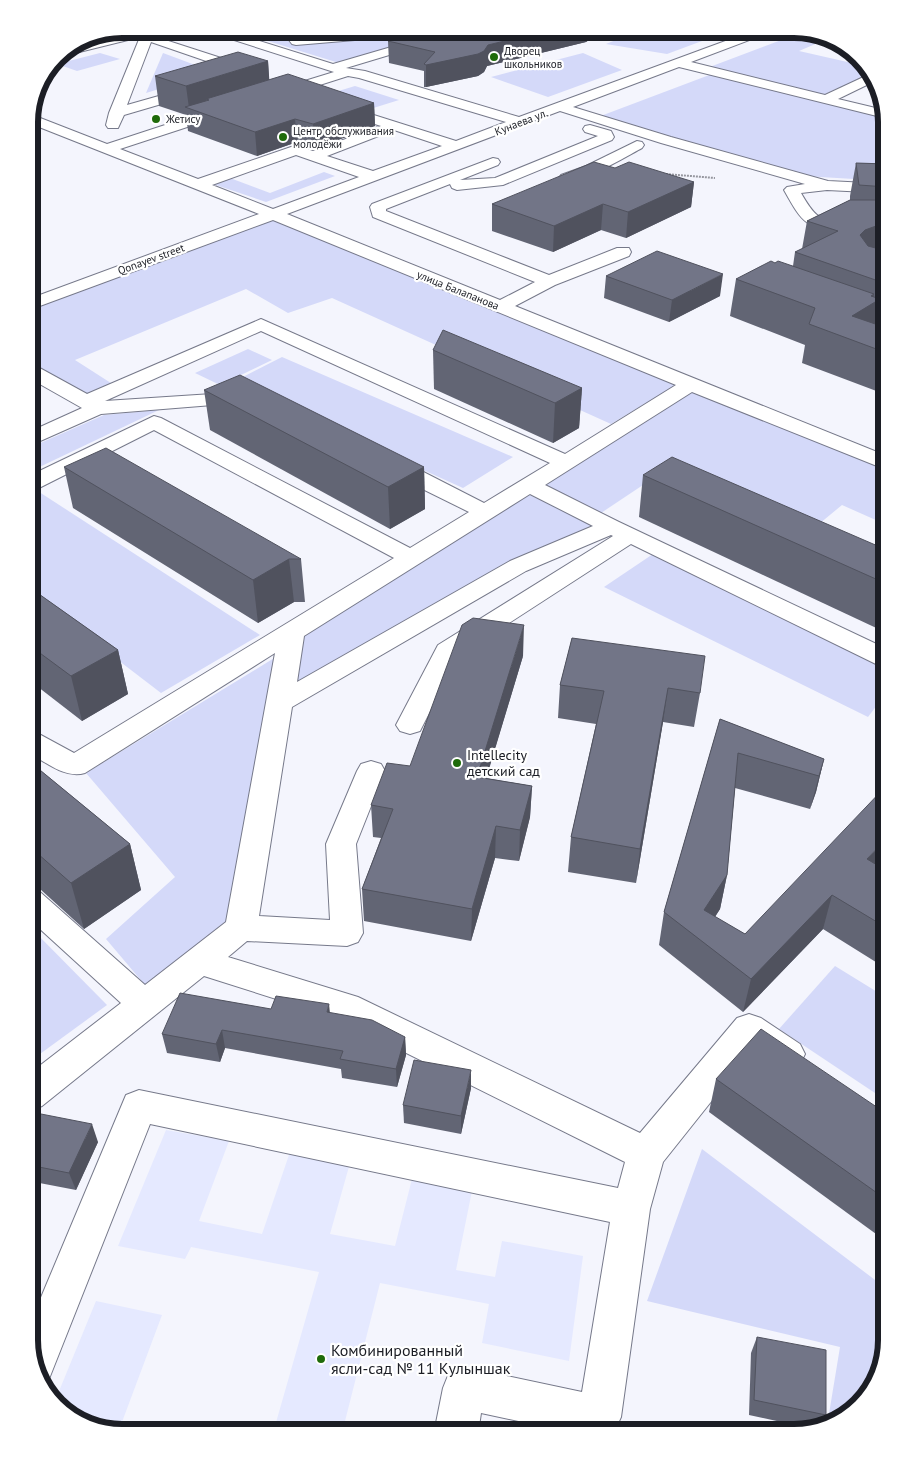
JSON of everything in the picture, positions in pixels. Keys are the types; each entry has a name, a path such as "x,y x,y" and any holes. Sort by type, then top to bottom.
{"street":[{"path":"79,50 127,38"},
{"path":"106,148 116,113 146,38"},
{"path":"161,38 249,72 227,80"},
{"path":"239,38 340,70 360,74 520,122"},
{"path":"294,38 296,41 314,38"},
{"path":"263,98 438,38"},
{"name":"Кунаева ул.","path":"273,214 745,38"},
{"path":"678,63 877,112"},
{"path":"827,99 867,80"},
{"path":"860,83 871,86"},
{"path":"116,113 208,86"},
{"path":"330,105 524,171"},
{"path":"106,148 236,107"},
{"path":"560,107 827,185"},
{"name":"улица Балапанова","path":"38,122 273,214 878,460"},
{"path":"555,143 608,122"},
{"path":"315,155 393,126"},
{"path":"498,182 606,137 606,134 590,129"},
{"path":"552,182 575,176 637,145"},
{"path":"197,184 296,150 374,177"},
{"path":"502,162 429,186 378,207 379,214 549,281"},
{"path":"429,186 498,182 518,185 535,184"},
{"path":"860,227 814,223 808,218 792,190 827,185 878,188"},
{"name":"Qonayev street","path":"38,302 273,214"},
{"path":"501,307 549,281 623,252"},
{"path":"38,435 92,405 262,324 566,462"},
{"path":"38,375 92,405 260,397"},
{"path":"38,748 75,766 691,384"},
{"path":"38,480 154,422 411,558"},
{"path":"372,454 485,512"},
{"path":"529,485 878,655"},
{"path":"280,703 518,566 621,531"},
{"path":"410,725 446,651 621,531"},
{"path":"241,928 292,632"},
{"path":"38,1088 241,928 348,933 341,844 371,771"},
{"path":"38,908 144,1004"},
{"path":"199,961 346,1007 646,1154"},
{"path":"458,1424 464,1388 599,1417 631,1209 646,1154 749,1028 814,1071"},
{"path":"39,1352 139,1106 631,1209"}],"path":[{"path":"660,174 719,178"}],"shaded area":[{"path":"258,38 286,38 290,43 374,38 424,38 339,63"},
{"path":"621,38 710,38 667,54 606,44"},
{"path":"787,38 800,38 820,42 799,51 856,64 865,77 820,96 707,68"},
{"path":"100,53 120,59 77,71 60,65 61,63"},
{"path":"163,53 214,72 146,93"},
{"path":"583,53 622,70 548,97 491,77"},
{"path":"712,74 878,117 878,180 804,176 598,117"},
{"path":"355,86 399,100 367,110 322,96"},
{"path":"324,172 335,176 266,202 213,184 230,178 270,193"},
{"path":"275,217 678,384 611,424 332,298 288,313 246,289 75,360 114,385 87,397 38,371 38,305"},
{"path":"248,349 272,360 220,385 195,373"},
{"path":"282,357 513,457 463,488 231,383"},
{"path":"697,389 878,464 878,521 842,505 802,538 658,475 598,515 543,483"},
{"path":"159,410 38,468 38,444 104,415"},
{"path":"38,491 260,635 161,693 38,599"},
{"path":"525,493 604,528 292,689 298,635"},
{"path":"656,552 878,665 878,704 868,717 604,587"},
{"path":"289,649 227,925 145,985 106,939 175,877 86,773"},
{"path":"38,935 107,1005 38,1055"},
{"path":"835,966 878,992 878,1095 779,1029"},
{"path":"166,1130 229,1141 199,1221 262,1234 290,1152 350,1163 330,1234 395,1246 413,1175 473,1186 456,1270 495,1277 502,1241 583,1256 569,1361 482,1343 489,1304 380,1283 344,1424 276,1424 319,1272 191,1247 185,1259 118,1246"},
{"path":"702,1149 878,1282 878,1351 876,1362 861,1392 846,1407 828,1417 840,1347 647,1301"},
{"path":"96,1301 162,1315 121,1424 105,1423 84,1416 66,1404 57,1395"}],"building":[{"path":"399,38 517,38 488,45 484,51 478,54 426,65 424,64 435,52 388,41"},
{"path":"238,52 268,61 186,86 155,76"},
{"path":"288,74 374,103 313,124 295,119 255,132 185,107 209,100 206,99"},
{"path":"594,162 615,168 629,162 694,182 628,212 603,204 554,226 492,204"},
{"path":"856,163 878,164 878,186 859,185"},
{"path":"850,200 878,200 878,225 865,230 860,235 868,246 878,249 878,281 795,252 838,231 807,221"},
{"path":"657,251 723,274 672,300 606,276"},
{"path":"771,261 775,263 778,261 874,294 871,296 878,298 878,300 852,316 878,325 878,350 809,324 815,308 736,279"},
{"path":"443,330 582,388 555,403 433,350"},
{"path":"240,375 424,467 388,487 204,390"},
{"path":"106,448 301,559 289,559 253,580 64,467"},
{"path":"672,457 878,546 878,580 643,475"},
{"path":"38,593 118,650 71,676 38,652"},
{"path":"473,618 524,625 477,777 532,786 520,830 496,826 472,909 362,889 393,809 371,805 387,763 410,766 462,625"},
{"path":"572,638 705,656 700,693 668,688 640,849 571,837 604,691 560,685"},
{"path":"720,719 824,759 819,776 738,753 727,875 704,910 745,934 878,794 878,847 867,859 878,866 878,923 832,895 751,979 664,912"},
{"path":"38,768 130,844 71,883 38,854"},
{"path":"180,993 271,1009 276,996 329,1004 327,1012 372,1020 405,1037 396,1069 340,1059 343,1051 222,1030 216,1044 162,1034"},
{"path":"761,1029 878,1108 878,1194 716,1079"},
{"path":"414,1060 471,1070 461,1116 403,1105"},
{"path":"38,1113 92,1124 69,1173 38,1167"},
{"path":"757,1337 826,1350 826,1415 754,1400"}],"place":[{"name":"Дворец школьников","path":"494,57"},
{"name":"Жетису","path":"156,119"},
{"name":"Центр обслуживания молодёжи","path":"283,137"},
{"name":"Intellecity детский сад","path":"457,763"},
{"name":"Комбинированный ясли-сад № 11 Кулыншак","path":"321,1359"}]}
